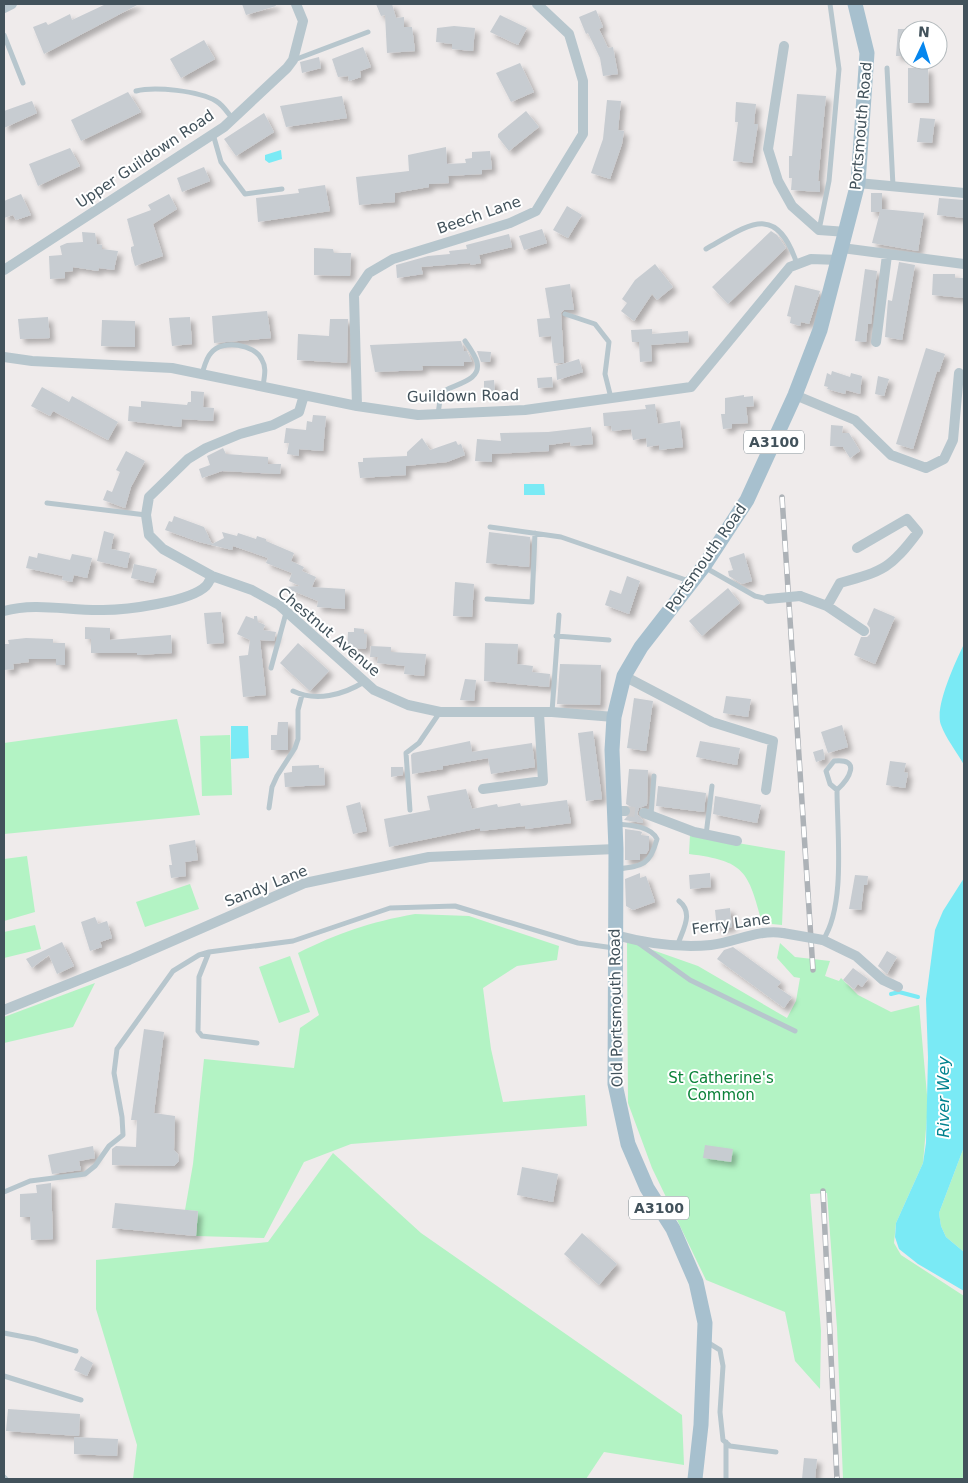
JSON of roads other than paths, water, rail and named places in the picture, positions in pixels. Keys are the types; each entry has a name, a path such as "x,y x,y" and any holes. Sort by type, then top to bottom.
{"main road":[{"name":"Portsmouth Road","path":"616,849 618,815 612,750 614,717 624,676 641,647 704,566 747,500 795,395 820,330 847,232 858,183 867,53 855,4"},
{"name":"Old Portsmouth Road","path":"616,849 615,1084 628,1144 647,1188 672,1229 696,1282 705,1323 701,1426 695,1479"}],"street":[{"path":"4,8 12,4"},
{"name":"Upper Guildown Road","path":"4,270 213,134 288,68 293,60 303,21 296,4"},
{"name":"Beech Lane","path":"357,406 354,295 369,273 393,259 510,223 536,211 583,134 583,81 569,34 537,4"},
{"path":"784,46 768,149 778,181 792,206 819,230 847,232"},
{"path":"858,183 964,193"},
{"name":"Guildown Road","path":"4,357 32,361 172,368 357,406 418,415 525,410 691,387 790,267 811,260 840,254 887,254 964,264"},
{"path":"876,342 887,254"},
{"path":"795,395 855,420 891,455 926,468 944,459 953,440 960,373"},
{"path":"146,515 149,497 188,459 206,448 240,434 273,425 299,412 304,395"},
{"name":"Chestnut Avenue","path":"146,515 149,535 163,549 212,576 252,590 286,612 374,690 408,705 440,712 552,712 614,717"},
{"path":"827,606 840,583 878,573 900,556 918,532 907,519 857,548"},
{"path":"4,611 20,607 103,610 153,605 196,593 207,585 212,576"},
{"path":"768,599 800,596 827,606 864,630"},
{"path":"624,676 712,722 773,741 766,790"},
{"path":"483,789 543,782 539,713"},
{"path":"647,814 706,836 737,841"},
{"name":"Sandy Lane","path":"4,1010 129,960 305,883 429,857 616,849"},
{"name":"Ferry Lane","path":"615,942 634,940 711,945 772,931 823,940 856,956 883,980 898,987"}],"lane":[{"path":"819,230 829,182 839,69 830,4"},
{"path":"293,60 368,32"},
{"path":"4,35 23,83"},
{"path":"887,68 893,186"},
{"path":"136,92 155,89 209,98 224,107 232,118"},
{"path":"213,134 221,162 245,194 282,190"},
{"path":"706,250 742,228 763,223 778,229 790,244 797,265"},
{"path":"565,314 595,324 609,342 605,374 611,398"},
{"path":"438,414 441,393 446,388 471,378 477,372 477,362 465,341"},
{"path":"202,374 209,354 216,348 246,346 257,352 262,358 265,368 263,387"},
{"path":"47,503 146,515"},
{"path":"490,527 561,537 692,582"},
{"path":"486,599 532,602 535,533"},
{"path":"704,566 755,596 768,599"},
{"path":"271,668 286,612"},
{"path":"552,712 559,615"},
{"path":"556,636 609,640"},
{"path":"293,690 302,695 332,695 350,691 364,682"},
{"path":"268,808 275,781 295,748 298,710 302,695"},
{"path":"410,810 406,753 419,743 440,712"},
{"path":"823,940 830,928 834,912 838,863 837,790 850,775 851,768 848,763 842,760 834,761 828,765 826,771 830,784 837,790"},
{"path":"647,814 654,776"},
{"path":"706,836 712,786"},
{"path":"616,870 640,866 652,856 657,839 655,835 618,815"},
{"path":"678,944 686,924 687,914 685,906 679,901"},
{"path":"4,1192 30,1181 86,1174 95,1166 109,1146 123,1135 122,1117 114,1073 118,1049 173,971 199,955 293,941 390,908 455,906 578,943 615,942"},
{"path":"634,940 690,980 795,1031"},
{"path":"209,952 199,977 198,1031 202,1036 256,1043"},
{"path":"4,1333 36,1339 76,1351"},
{"path":"704,1341 720,1350 723,1366 720,1412 723,1440 730,1446 776,1452"},
{"path":"4,1376 82,1400"},
{"path":"726,1442 726,1479"}],"water":[{"path":"281,150 282,159 269,163 265,160 265,155"},
{"path":"524,484 544,484 545,495 524,495"},
{"path":"964,644 964,765 941,725 940,717 943,696"},
{"path":"231,726 248,726 249,758 231,759"},
{"name":"River Wey","path":"964,878 964,1147 939,1213 941,1226 946,1237 964,1252 964,1291 918,1264 899,1249 895,1237 896,1223 923,1163 926,1143 928,1057 926,999 935,930 943,911"}],"waterway":[{"path":"891,994 899,992 918,997"}],"tunnel":[{"path":"625,811 644,813"}],"railway":[{"path":"782,497 813,970"},
{"path":"823,1191 837,1479"}],"park label":[{"name":"St Catherine's Common","path":"721,1086"}]}
